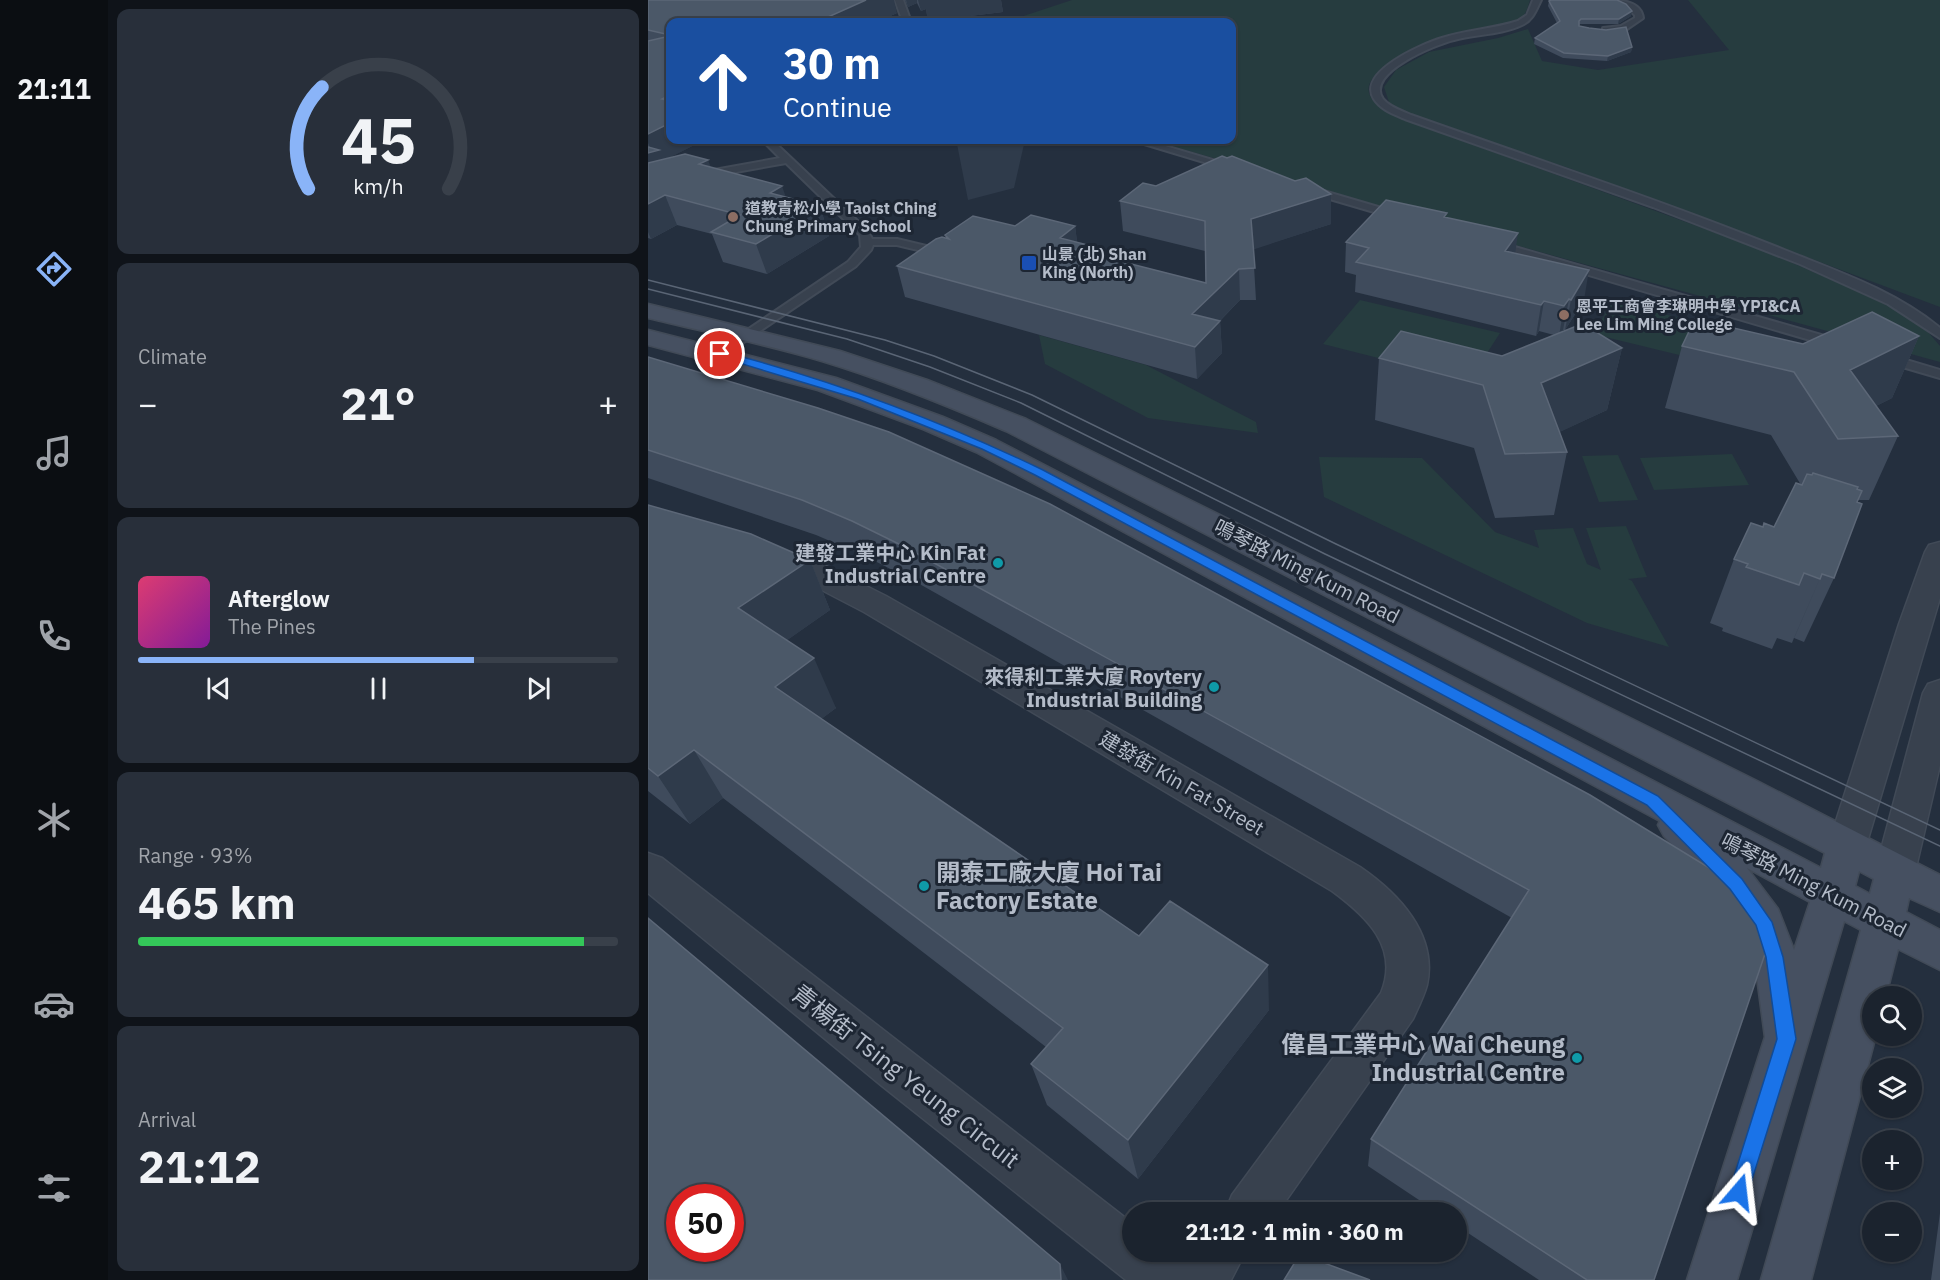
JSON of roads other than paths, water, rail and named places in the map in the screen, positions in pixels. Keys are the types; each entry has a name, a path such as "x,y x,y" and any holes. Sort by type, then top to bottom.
{"main road":[{"name":"鳴琴路 Ming Kum Road","path":"648,311 734,344 827,384 880,402 996,452 1652,801 1940,951"},
{"name":"鳴琴路 Ming Kum Road","path":"648,337 734,344 856,364 910,382 1016,425 1744,792 1940,895"},
{"path":"1652,801 1736,884 1763,922 1775,957 1786,1039"},
{"path":"1712,1280 1847,846"},
{"path":"1786,1280 1895,872"}],"street":[{"name":"建發街 Kin Fat Street","path":"749,552 794,565 875,604 1346,879 1379,904 1393,920 1402,936 1407,955 1406,990 1398,1005 1256,1202"},
{"path":"1847,846 1915,624 1940,552"},
{"path":"1895,872 1940,693"},
{"name":"青楊街 Tsing Yeung Circuit","path":"648,870 889,1064 1166,1280"},
{"path":"1200,1280 1213,1262"}],"lane":[{"path":"899,0 906,18"},
{"path":"1537,0 1530,16 1521,23 1449,39 1410,55 1378,79 1375,88 1377,97 1408,117 1747,239 1817,268 1901,306 1940,334"},
{"path":"1597,30 1621,32 1635,24 1639,18 1639,14 1629,5 1610,0"},
{"path":"771,144 864,233 868,243"},
{"path":"1150,144 1239,169"},
{"path":"690,178 788,160"},
{"path":"1296,186 1410,219"},
{"path":"1479,239 1855,349"},
{"path":"868,243 897,242 943,253"},
{"path":"734,344 859,259 868,243"},
{"path":"1876,355 1940,374"}],"tram line":[{"path":"648,280 885,340 934,356 1032,395 1336,544 1940,830"},
{"path":"648,289 847,339 930,367 1021,403 1325,554 1940,846"}],"place":[{"name":"道教青松小學 Taoist Ching Chung Primary School","path":"733,217"},
{"name":"山景 (北) Shan King (North)","path":"1029,263"},
{"name":"恩平工商會李琳明中學 YPI&CA Lee Lim Ming College","path":"1564,315"},
{"name":"建發工業中心 Kin Fat Industrial Centre","path":"998,563"},
{"name":"來得利工業大廈 Roytery Industrial Building","path":"1214,687"},
{"name":"開泰工廠大廈 Hoi Tai Factory Estate","path":"924,886"},
{"name":"偉昌工業中心 Wai Cheung Industrial Centre","path":"1577,1058"}]}
